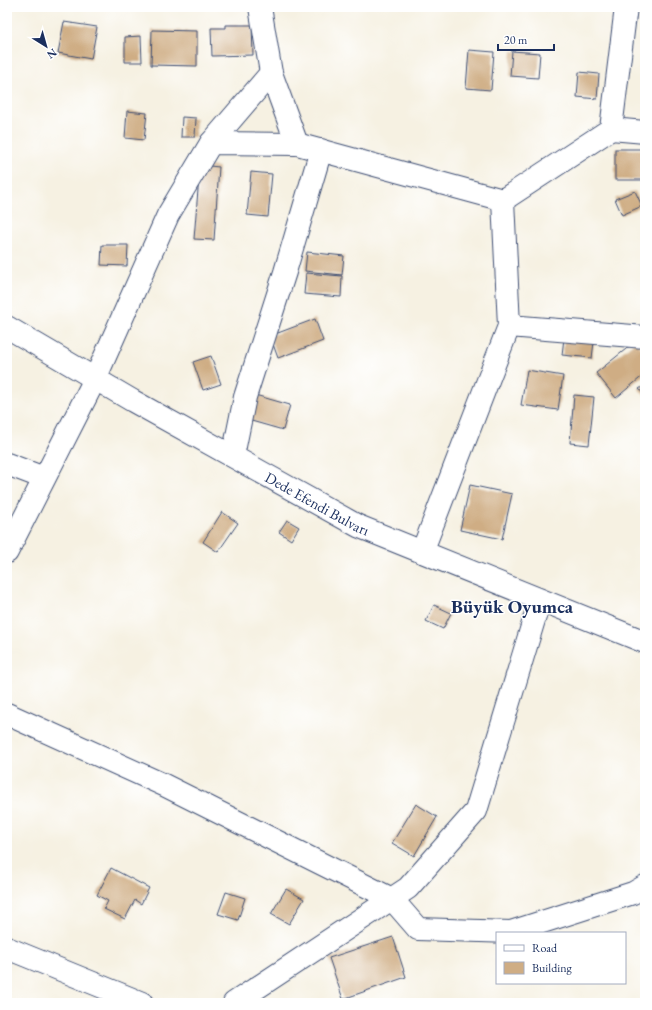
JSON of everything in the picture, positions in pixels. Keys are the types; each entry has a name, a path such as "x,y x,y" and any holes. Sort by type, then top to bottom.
{"street":[{"path":"260,7 271,73 297,144"},
{"path":"611,129 620,8"},
{"path":"7,552 95,379 168,215 211,143 271,73"},
{"path":"211,143 297,144 503,200 611,129 645,132"},
{"path":"233,456 245,397 285,272 321,150"},
{"path":"422,552 509,326 503,200"},
{"path":"509,326 645,337"},
{"name":"Dede Efendi Bulvarı","path":"7,327 95,379 358,526 645,642"},
{"path":"7,464 44,478"},
{"path":"234,1003 408,888 476,811 540,600"},
{"path":"7,714 164,785 392,899 418,929 511,932 633,893 645,886"},
{"path":"7,948 142,1003"}],"building":[{"path":"64,22 97,27 91,59 58,53"},
{"path":"226,25 252,25 253,55 212,56 211,28 226,28"},
{"path":"152,30 197,31 197,66 151,65"},
{"path":"141,36 142,62 125,62 125,37"},
{"path":"469,50 494,52 491,90 466,88"},
{"path":"512,51 540,53 538,78 510,76"},
{"path":"579,72 599,74 597,99 577,97"},
{"path":"127,111 147,113 144,140 125,138"},
{"path":"182,117 196,118 195,137 181,137"},
{"path":"615,149 645,149 645,180 615,180"},
{"path":"200,165 219,167 214,240 194,239"},
{"path":"251,172 272,174 268,217 247,215"},
{"path":"635,191 642,206 622,215 615,199"},
{"path":"102,245 128,245 127,266 101,265"},
{"path":"307,252 344,256 342,275 305,271"},
{"path":"306,273 342,276 341,297 304,294"},
{"path":"315,319 323,341 278,358 270,336"},
{"path":"564,338 594,342 592,358 562,355"},
{"path":"636,341 645,352 645,374 616,398 596,373"},
{"path":"211,356 221,384 203,390 193,362"},
{"path":"527,370 563,376 558,410 521,405"},
{"path":"645,385 645,396 639,389"},
{"path":"255,395 290,405 283,430 248,420"},
{"path":"574,395 594,397 589,445 570,443"},
{"path":"470,485 512,494 502,539 460,530"},
{"path":"222,512 238,523 218,552 203,542"},
{"path":"287,520 299,527 291,540 279,532"},
{"path":"434,605 451,613 443,629 426,621"},
{"path":"416,804 437,817 414,856 392,843"},
{"path":"111,868 149,888 141,904 135,900 125,919 104,909 108,901 97,895"},
{"path":"286,889 304,899 289,924 271,914"},
{"path":"226,892 245,898 238,920 218,914"},
{"path":"393,937 406,977 343,999 329,958"}],"district":[{"name":"Büyük Oyumca","path":"512,606"}]}
